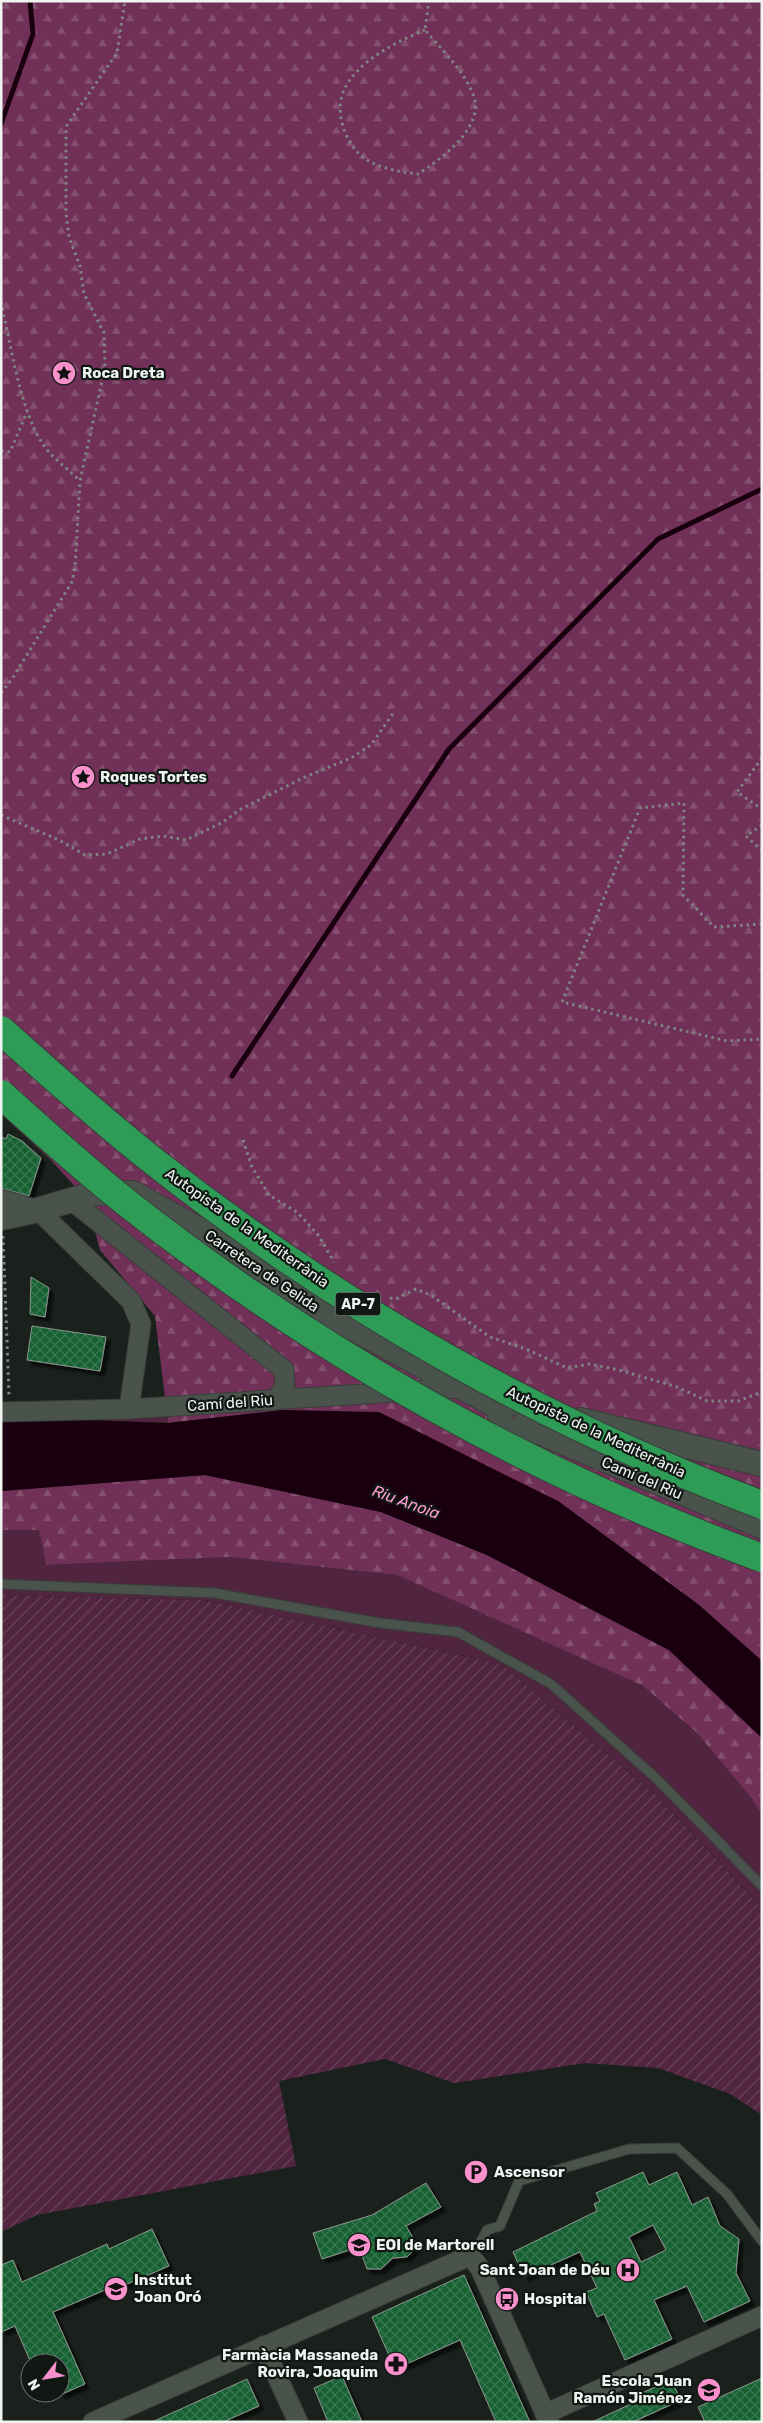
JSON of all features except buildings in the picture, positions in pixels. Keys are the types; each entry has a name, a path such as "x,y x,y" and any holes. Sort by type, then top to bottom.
{"highway":[{"name":"Autopista de la Mediterrània","path":"1,1030 96,1114 190,1189 252,1235 368,1310 519,1397 643,1456 762,1505"},
{"path":"1,1094 127,1203 176,1240 247,1291 395,1385 548,1467 629,1504 762,1558"}],"street":[{"name":"Carretera de Gelida","path":"2,1212 38,1210 95,1193 134,1193 205,1232 330,1316 502,1410 514,1403 524,1418"},
{"path":"71,1200 284,1370 285,1387 275,1400"},
{"path":"38,1210 131,1301 141,1324 129,1409"},
{"name":"Camí del Riu","path":"6,1412 129,1409 459,1388"},
{"path":"524,1418 588,1421 762,1464"},
{"name":"Camí del Riu","path":"524,1418 762,1529"},
{"path":"93,2422 462,2257 472,2258 480,2268 547,2418 762,2316"},
{"path":"263,2346 298,2422"}],"lane":[{"path":"1,1584 215,1593 380,1623 458,1632 551,1684 658,1780 762,1886"},
{"path":"472,2258 487,2230 500,2226 519,2181 629,2149 678,2144 727,2194 762,2241"}],"path":[{"path":"1,693 12,679 72,582 75,568 80,482 105,367 104,333 84,294 80,266 69,237 66,214 66,134 67,125 117,53 125,1"},
{"path":"425,30 394,42 362,68 345,88 339,117 351,142 366,159 393,170 418,174 443,158 464,136 474,113 474,96 458,69 425,30 429,1"},
{"path":"1,302 27,411 45,447 80,482"},
{"path":"1,451 10,452 27,411"},
{"path":"1,816 59,840 85,855 107,854 140,839 163,836 186,840 223,822 248,805 351,758 371,745 394,712"},
{"path":"762,758 737,792 762,809"},
{"path":"762,924 714,927 683,895 684,803 640,808 562,1002 727,1041 762,1039"},
{"path":"762,825 746,836 762,851"},
{"path":"243,1140 252,1167 269,1195 298,1213 319,1236 339,1271"},
{"path":"2,1212 6,1412"},
{"path":"387,1298 396,1299 416,1290 432,1296 490,1337 526,1349 567,1368 590,1364 619,1370 677,1387 707,1400 738,1400 762,1392"}],"shaded area":[{"path":"165,1411 168,1423 36,1418"},
{"path":"1,1530 39,1530 46,1565 229,1557 397,1575 643,1686 697,1733 752,1799 762,1815 762,1908 657,1796 501,1664 204,1600 1,1595"},
{"path":"1,1595 204,1600 501,1664 657,1796 762,1908 762,2115 730,2094 658,2068 585,2063 454,2083 385,2059 279,2081 296,2166 37,2215 1,2232"}],"green space":[{"path":"1,1 762,1 762,1661 699,1605 558,1501 283,1410 168,1423 155,1316 100,1250 87,1200 50,1159 1,1114"},
{"path":"205,1475 381,1512 487,1555 669,1650 762,1738 762,1815 752,1799 697,1733 643,1686 397,1575 229,1557 46,1565 39,1530 1,1530 1,1491"}],"water":[{"name":"Riu Anoia","path":"283,1410 379,1412 558,1501 699,1605 762,1661 762,1738 669,1650 487,1555 381,1512 205,1475 1,1491 1,1417 168,1423"}],"waterway":[{"path":"1,124 33,34 30,1"},
{"path":"232,1076 449,749 658,539 762,489"}],"place":[{"name":"Roca Dreta","path":"64,373"},
{"name":"Roques Tortes","path":"83,777"},
{"name":"Ascensor","path":"476,2172"},
{"name":"EOI de Martorell","path":"359,2245"},
{"name":"Sant Joan de Déu","path":"628,2270"},
{"name":"Institut Joan Oró","path":"116,2289"},
{"name":"Hospital","path":"507,2299"},
{"name":"Farmàcia Massaneda Rovira, Joaquim","path":"396,2364"},
{"name":"Escola Juan Ramón Jiménez","path":"709,2390"}]}
